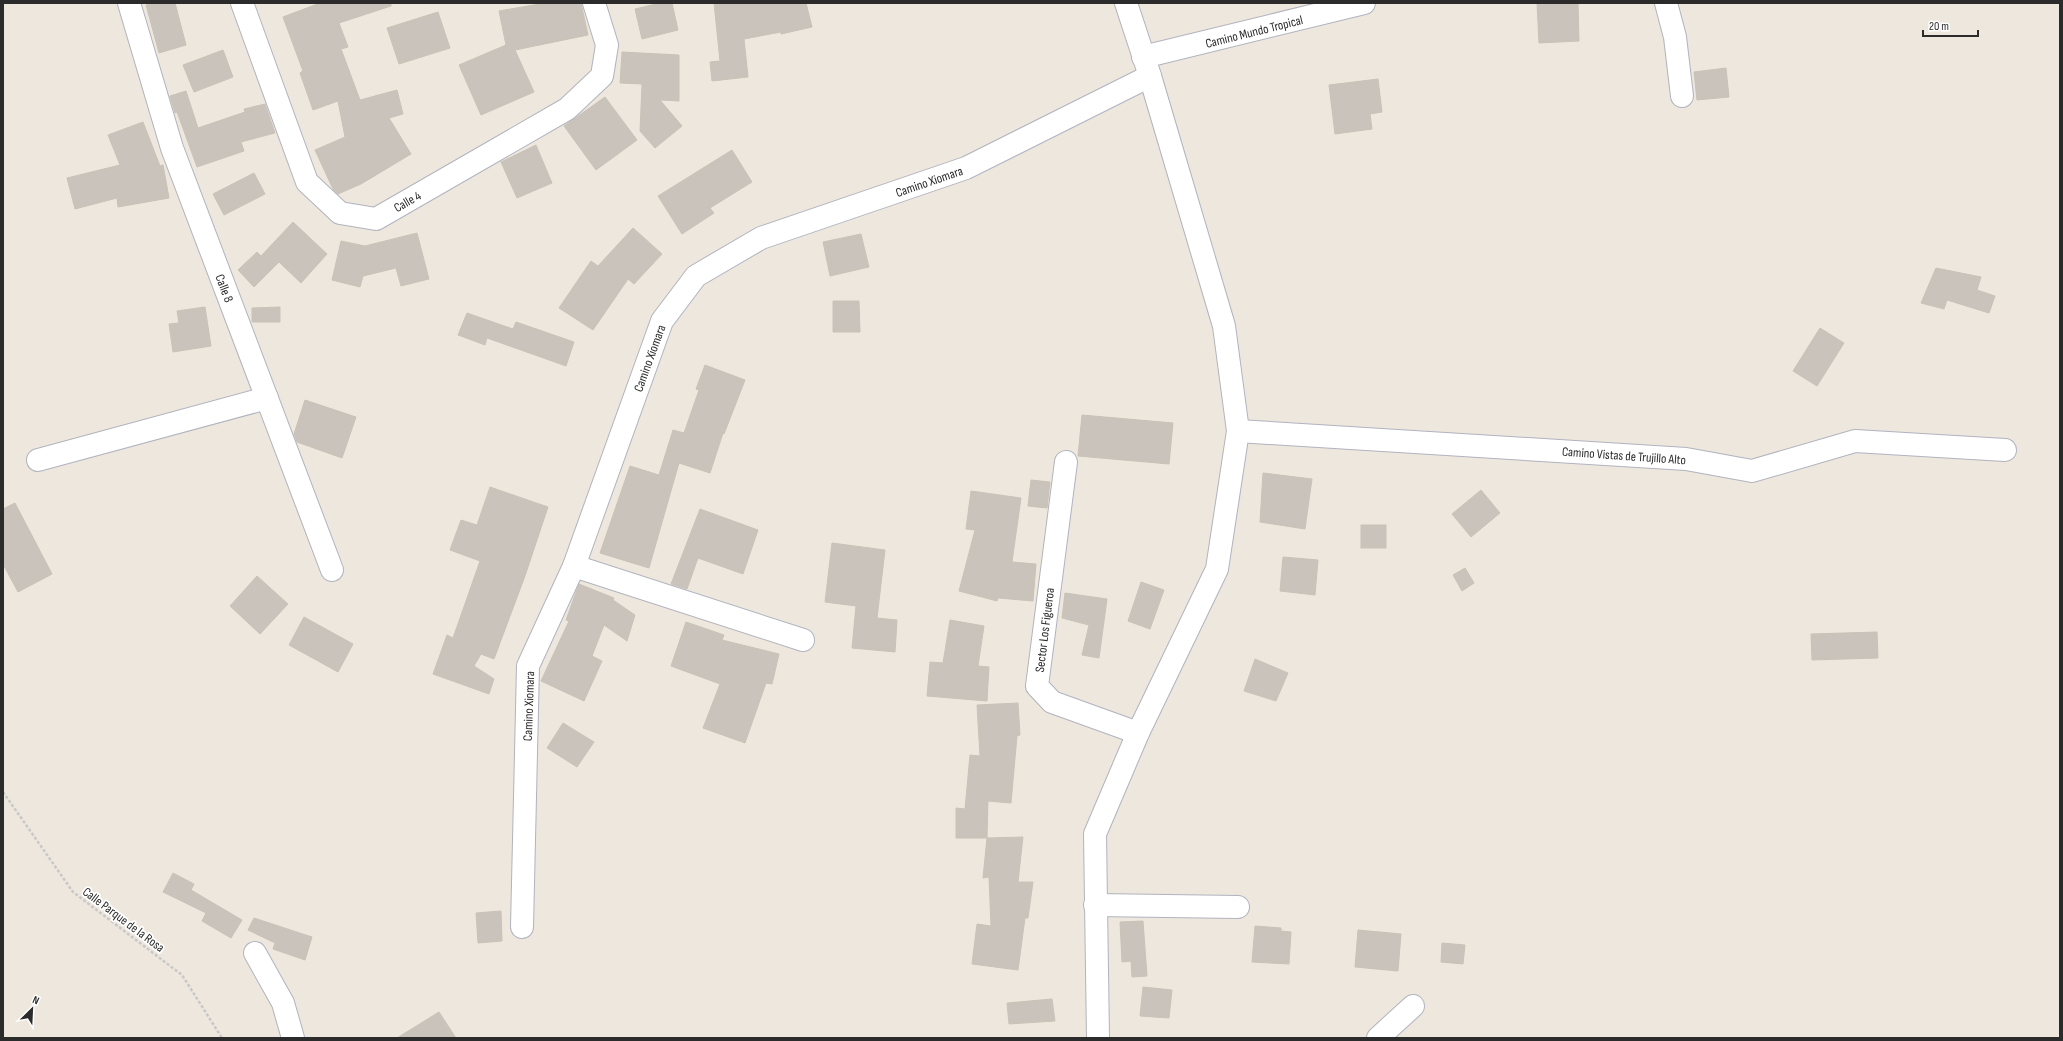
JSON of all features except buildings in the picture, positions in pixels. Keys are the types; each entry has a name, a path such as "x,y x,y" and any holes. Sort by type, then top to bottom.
{"street":[{"name":"Calle 8","path":"129,3 172,148 332,570"},
{"name":"Calle 4","path":"242,3 307,182 340,213 376,219 567,109 602,76 607,45 594,3"},
{"path":"1098,1038 1095,834 1138,734 1217,569 1238,430 1224,326 1126,3"},
{"name":"Camino Mundo Tropical","path":"1146,66 1364,3"},
{"path":"1666,3 1675,37 1682,96"},
{"name":"Camino Xiomara","path":"522,927 528,666 574,566 662,321 696,276 761,238 966,168 1146,66"},
{"path":"38,460 267,398"},
{"name":"Camino Vistas de Trujillo Alto","path":"1238,430 1686,459 1752,471 1855,441 2005,450"},
{"name":"Sector Los Figueroa","path":"1066,462 1037,686 1052,702 1138,734"},
{"path":"574,566 803,640"},
{"path":"1095,904 1238,907"},
{"path":"255,953 283,1003 293,1038"},
{"path":"1378,1038 1413,1006"}],"path":[{"name":"Calle Parque de la Rosa","path":"3,792 73,892 182,975 222,1038"}]}
